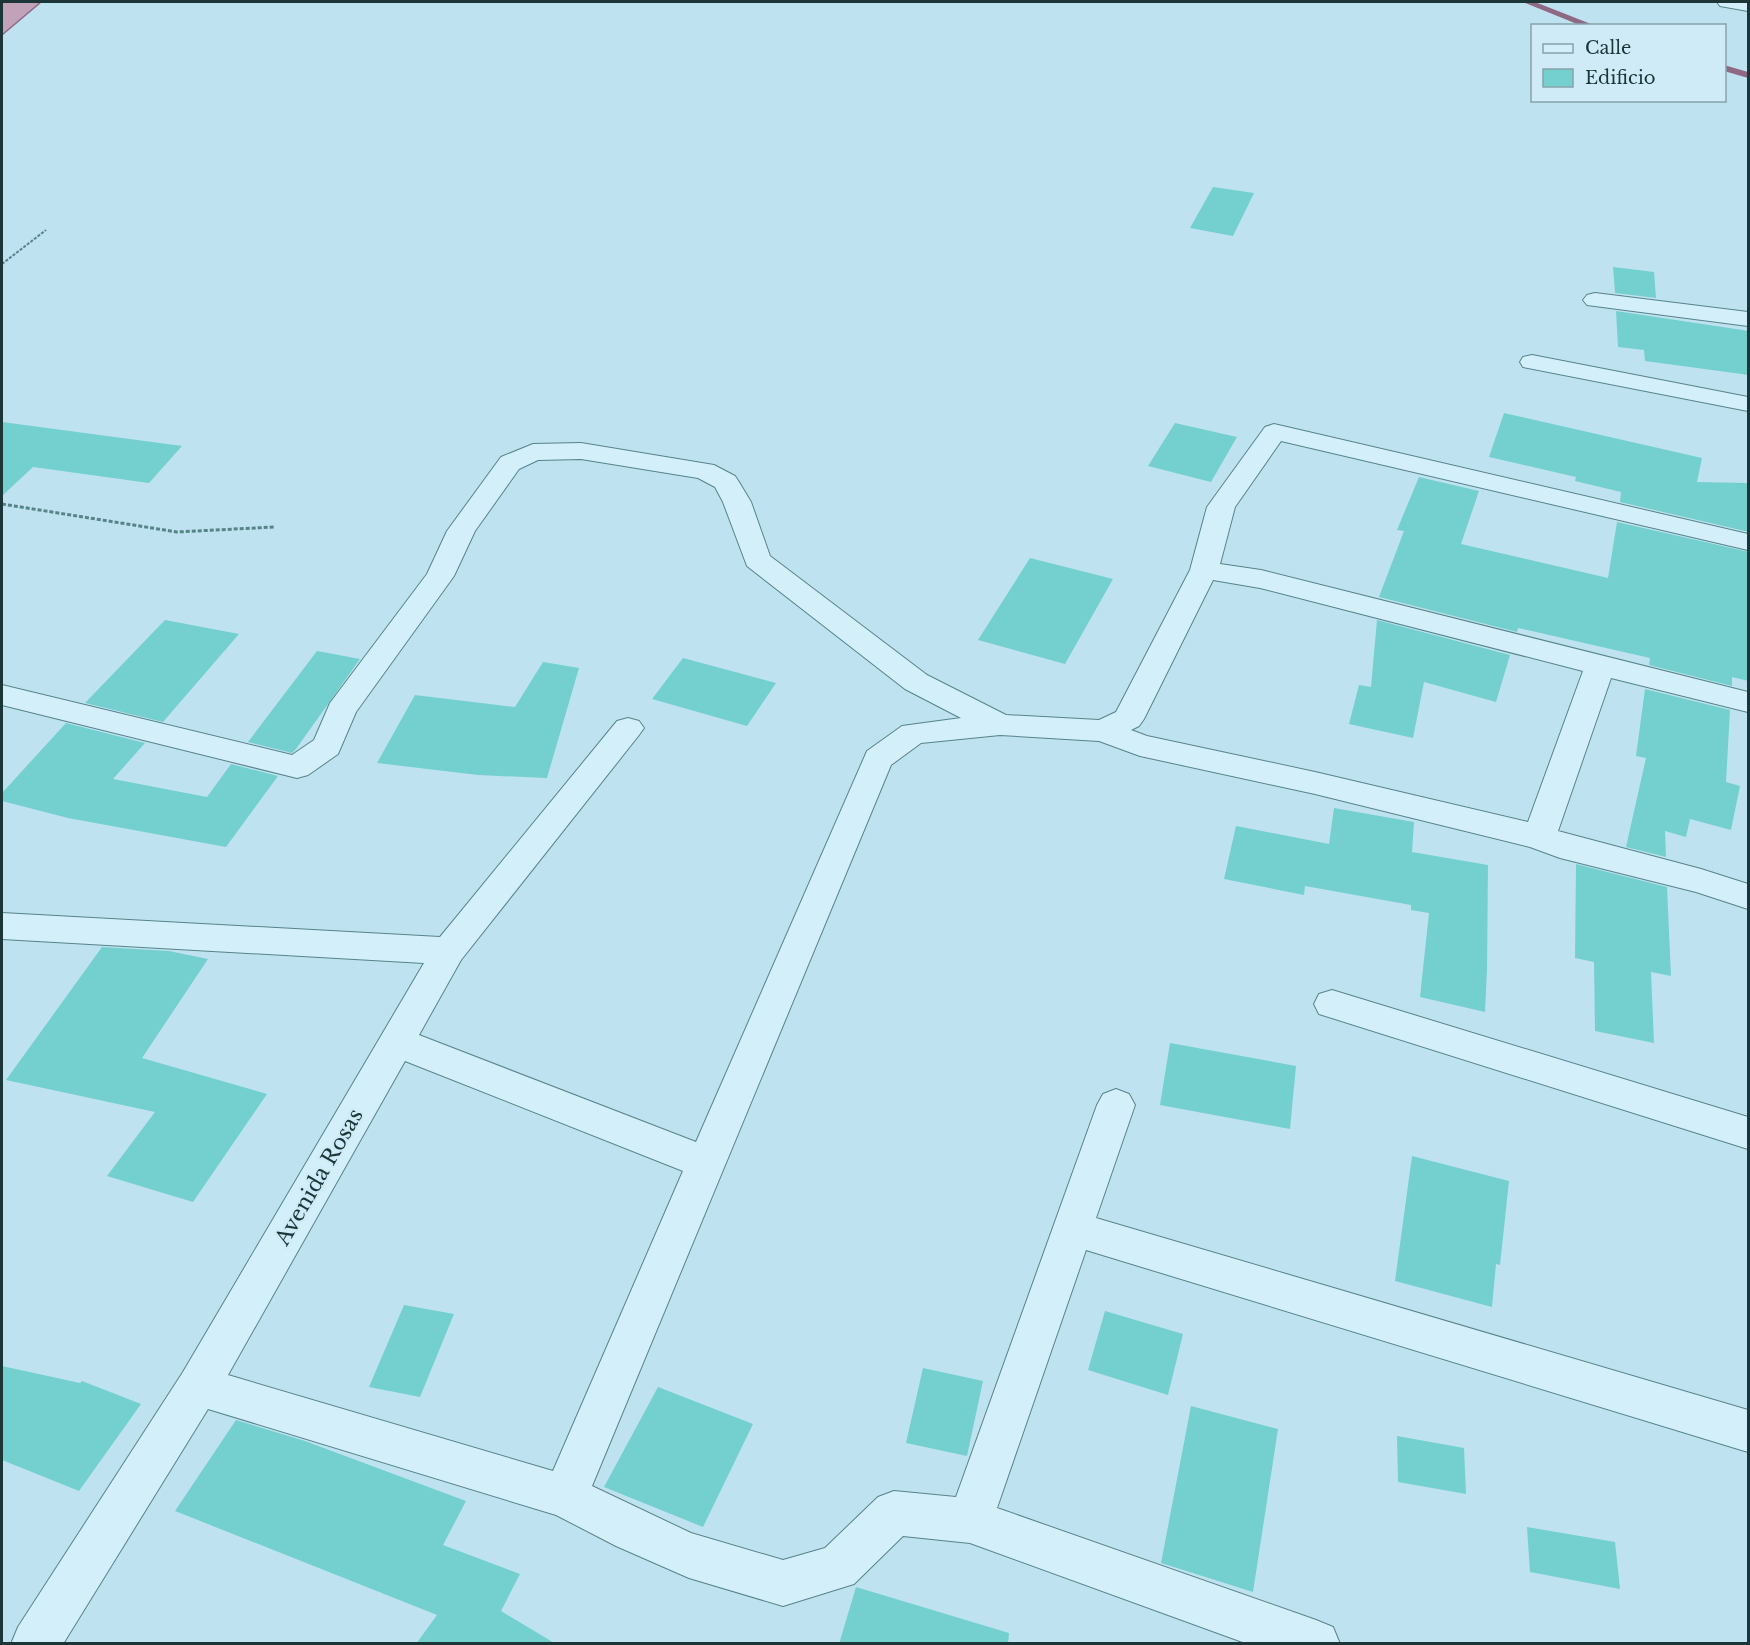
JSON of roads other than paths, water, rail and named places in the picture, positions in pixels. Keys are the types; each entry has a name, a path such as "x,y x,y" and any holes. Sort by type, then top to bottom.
{"street":[{"path":"1726,2 1749,6"},
{"path":"1595,300 1749,319"},
{"path":"1532,362 1749,404"},
{"path":"1103,731 1128,719 1204,570 1221,507 1274,432 1749,542"},
{"path":"2,695 297,767 327,746 341,710 440,576 461,531 510,463 534,452 581,451 705,471 726,482 737,502 757,560 916,682 1000,725"},
{"path":"1204,570 1262,579 1749,702"},
{"path":"1539,837 1600,666"},
{"path":"565,1496 879,759 914,733 1000,725 1103,731 1140,745 1315,783 1539,837 1560,846 1701,881 1749,897"},
{"name":"Avenida Rosas","path":"35,1644 198,1386 449,951 628,728"},
{"path":"2,926 449,951"},
{"path":"1332,1004 1749,1133"},
{"path":"397,1042 706,1163"},
{"path":"970,1521 1116,1105"},
{"path":"1074,1229 1749,1431"},
{"path":"198,1386 565,1496 632,1530 688,1554 783,1583 838,1568 894,1513 970,1521 1316,1644"}],"waterway":[{"path":"1528,2 1587,24"},
{"path":"1726,69 1748,75"}]}
